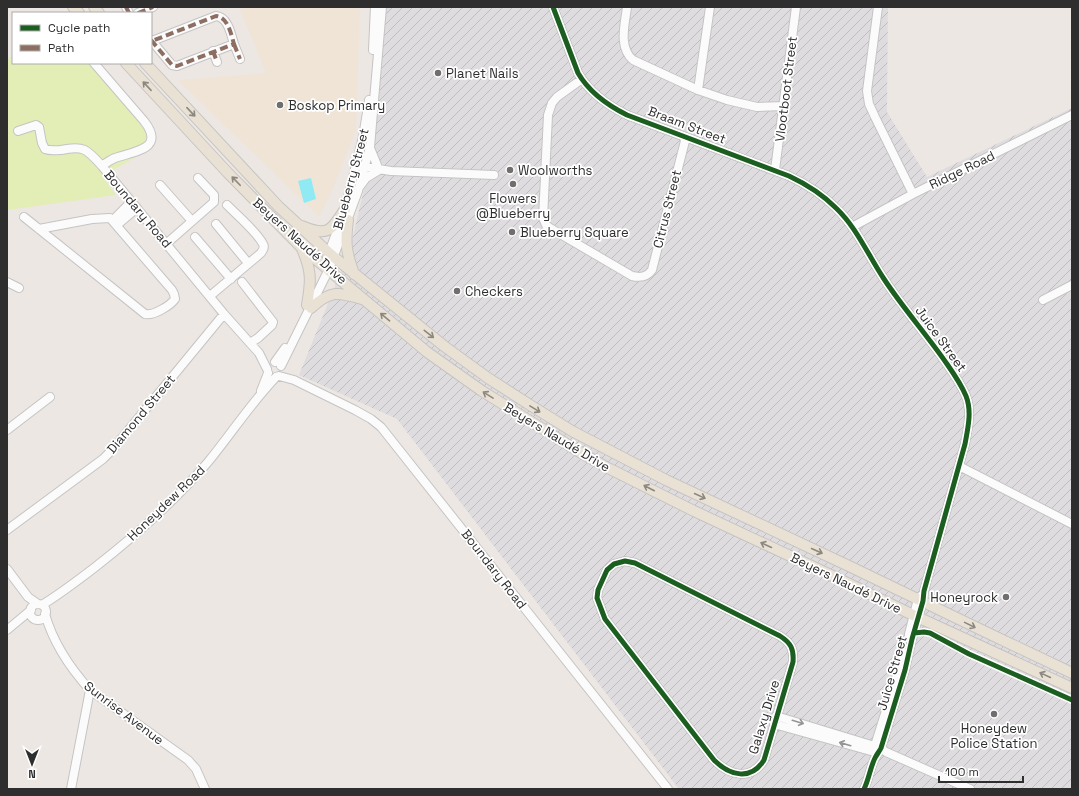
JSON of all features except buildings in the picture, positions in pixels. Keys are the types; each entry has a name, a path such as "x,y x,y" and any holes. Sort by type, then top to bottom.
{"main road":[{"name":"Beyers Naudé Drive","path":"127,64 238,184 302,247 427,352 470,383 606,467 694,511 1072,688"},
{"name":"Beyers Naudé Drive","path":"146,64 296,224 355,275 444,346 488,378 572,431 666,480 922,597 992,636 1072,673"},
{"path":"296,224 313,231 322,232 334,226 345,209"},
{"path":"348,220 346,251 355,275"},
{"path":"302,247 310,270 309,306"},
{"path":"309,306 326,296 334,294 344,294 366,300"}],"street":[{"path":"140,12 153,7"},
{"name":"Blueberry Street","path":"331,255 348,220 358,191 371,79 375,7"},
{"name":"Blueberry Street","path":"331,255 360,166 370,147 382,7"},
{"name":"Braam Street","path":"553,7 582,79 598,97 617,110 775,170 804,183 837,209 852,227"},
{"path":"627,7 624,39 626,50 628,55 641,64 698,90 727,100 757,107 784,106"},
{"path":"698,90 710,7"},
{"name":"Vlootboot Street","path":"775,170 796,7"},
{"path":"878,7 867,90 868,97 875,117 913,194"},
{"path":"234,44 214,51 181,66 174,66 152,41 216,16 220,16 225,20 240,59"},
{"path":"214,51 217,62"},
{"name":"Boundary Road","path":"95,64 144,121 151,134 150,143 146,148 113,159 102,166 224,314 259,354 274,367 294,380 360,413 381,427 668,789"},
{"name":"Citrus Street","path":"582,79 552,103 548,115 543,204 544,222 550,228 632,276 644,277 652,270 686,137"},
{"name":"Ridge Road","path":"852,227 913,194 1072,115"},
{"path":"18,131 36,125 39,127 42,143 45,149 52,151 76,148 82,149 91,153 102,166"},
{"path":"370,147 378,170"},
{"path":"360,166 378,170 494,175"},
{"path":"358,191 366,178 378,170"},
{"path":"166,244 215,200 214,195 198,178"},
{"path":"160,185 192,221"},
{"path":"115,222 131,202"},
{"path":"210,296 261,253 264,248 263,244 227,205"},
{"path":"115,222 137,208"},
{"path":"24,218 147,315 171,304 175,296 172,290 115,222 107,217 39,229"},
{"path":"216,224 248,263"},
{"name":"Juice Street","path":"852,227 884,279 958,380 966,396 969,413 969,427 959,466 922,597 898,673 878,751 864,789"},
{"path":"195,237 231,279"},
{"name":"Honeydew Road","path":"7,630 57,596 118,549 164,508 207,463 260,393 309,306 331,255"},
{"path":"7,282 18,288"},
{"path":"242,282 273,322 272,325 250,343"},
{"path":"1043,300 1072,285"},
{"name":"Diamond Street","path":"7,530 103,459 113,449 224,314"},
{"path":"274,367 282,372 278,376"},
{"name":"Boundary Road","path":"278,376 294,380"},
{"name":"Honeydew Road","path":"260,393 278,376"},
{"path":"7,430 50,397"},
{"path":"959,466 1072,524"},
{"name":"Galaxy Drive","path":"632,561 788,641 793,649 793,662 775,720 764,760 760,766 754,771 743,774 734,773 721,767 709,754 605,619 597,598 597,592 607,570 618,562 632,561"},
{"path":"7,569 39,609 32,616 36,619"},
{"name":"Honeydew Road","path":"15,624 42,619 39,609"},
{"name":"Sunrise Avenue","path":"39,609 68,660 81,680 90,690 188,760 196,769 205,789"},
{"name":"Sunrise Avenue","path":"36,619 50,629"},
{"path":"71,789 90,690"},
{"name":"Galaxy Drive","path":"775,720 878,751 970,789"}],"shaded area":[{"name":"Boskop Primary","path":"239,7 360,7 356,130 334,186 319,217 178,80 266,73"},
{"path":"383,7 888,7 887,112 927,177 1072,108 1072,789 679,789 397,419 299,375 350,249 368,172 373,143"}],"green space":[{"path":"12,56 12,64 93,64 147,126 152,148 102,176 116,195 7,210 7,60"}],"water":[{"path":"311,178 316,199 304,203 298,181"}],"marked path":[{"path":"126,7 128,12"},
{"path":"140,12 153,7"},
{"path":"152,41 172,65 177,66 234,44 226,23 223,19 216,16 152,41"},
{"path":"234,44 240,59"},
{"path":"213,51 217,62"}],"cycle path":[{"path":"553,7 582,80 593,92 612,107 627,115 789,176 802,182 831,203 850,224 884,279 947,364 960,383 966,396 969,414 965,444 924,591 923,601 905,670 881,748 873,762 864,789"},
{"path":"625,561 635,563 780,636 787,641 791,647 793,662 764,760 759,767 753,771 740,774 733,773 714,760 605,619 597,598 598,590 607,570 614,564 625,561"},
{"path":"914,633 930,633 969,654 1072,700"}],"place":[{"name":"Planet Nails","path":"438,73"},
{"name":"Boskop Primary","path":"280,105"},
{"name":"Woolworths","path":"510,170"},
{"name":"Flowers @Blueberry","path":"513,184"},
{"name":"Blueberry Square","path":"512,232"},
{"name":"Checkers","path":"457,291"},
{"name":"Honeyrock","path":"1006,597"},
{"name":"Honeydew Police Station","path":"994,714"}]}
